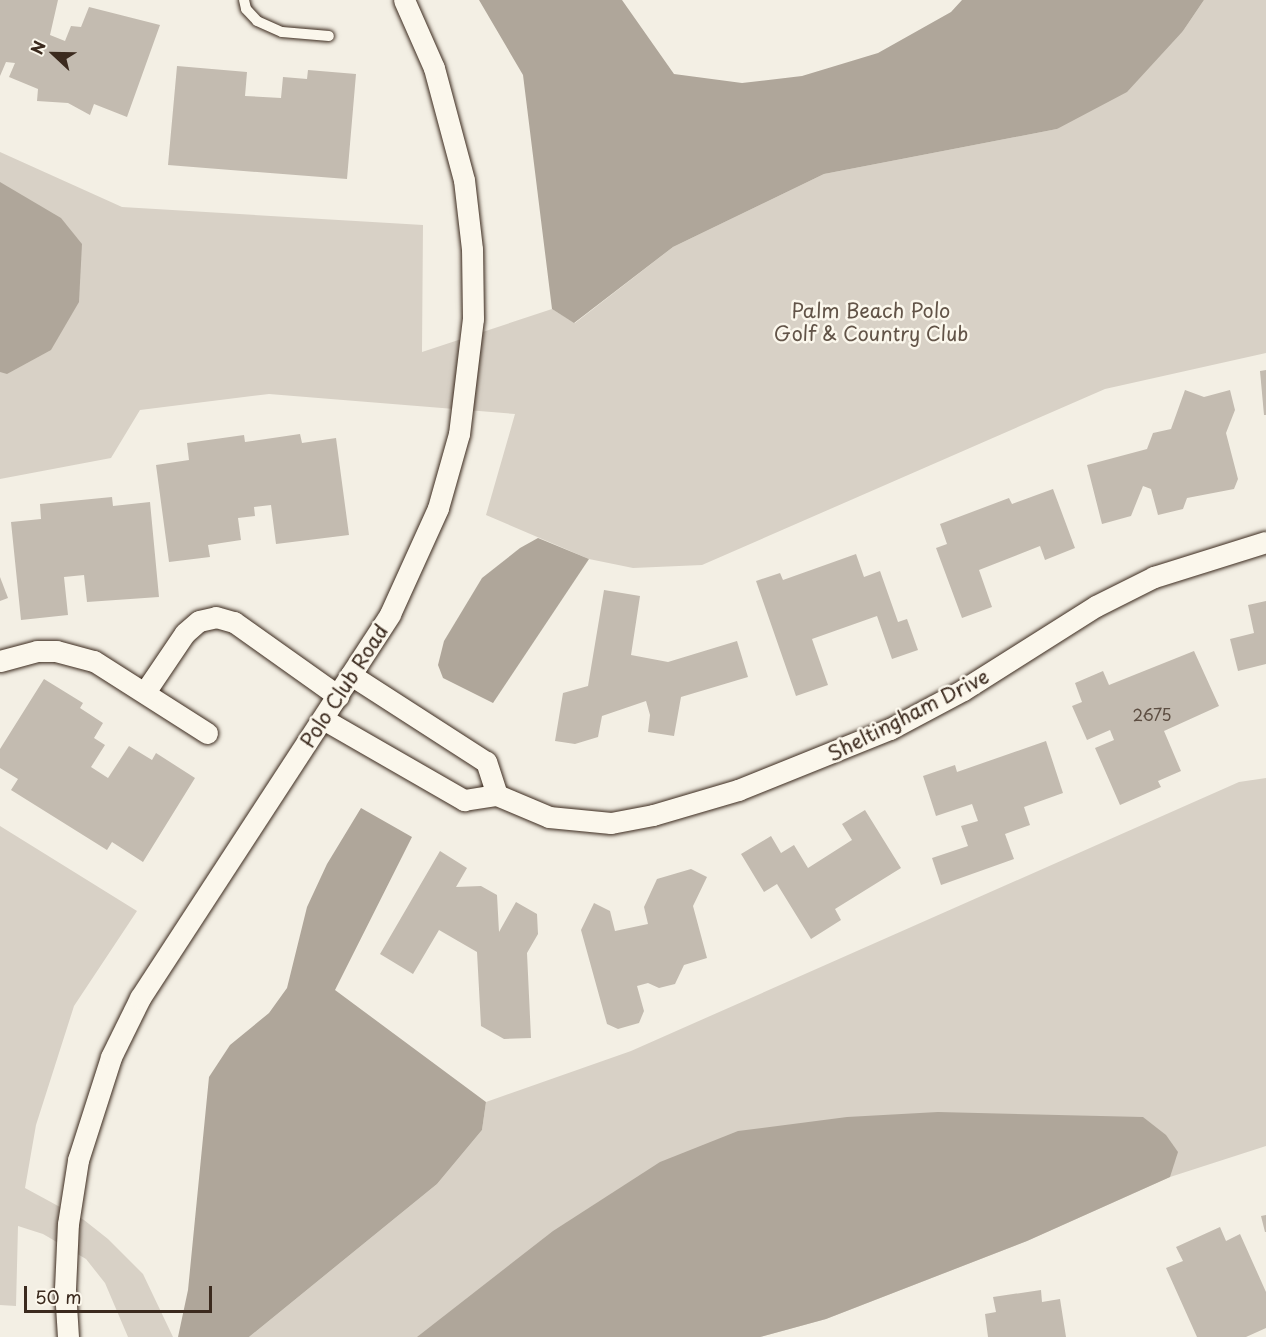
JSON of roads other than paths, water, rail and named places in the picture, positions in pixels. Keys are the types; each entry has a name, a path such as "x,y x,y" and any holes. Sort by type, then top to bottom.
{"street":[{"name":"Polo Club Road","path":"68,1337 65,1290 68,1224 78,1160 111,1057 140,998 390,614 438,508 459,434 473,319 472,249 464,180 434,68 404,0"},
{"name":"Sheltingham Drive","path":"497,795 549,817 611,823 652,815 738,790 890,729 963,690 1096,606 1154,577 1266,542"},
{"path":"145,693 184,633 199,621 216,617 234,622 338,696"},
{"path":"0,661 37,651 76,655 94,661 207,733"},
{"path":"323,719 464,800 497,795 486,762 351,675"}],"lane":[{"path":"244,0 246,9 257,21 282,32 329,36"}],"park label":[{"name":"Palm Beach Polo Golf & Country Club","path":"871,322"}]}
